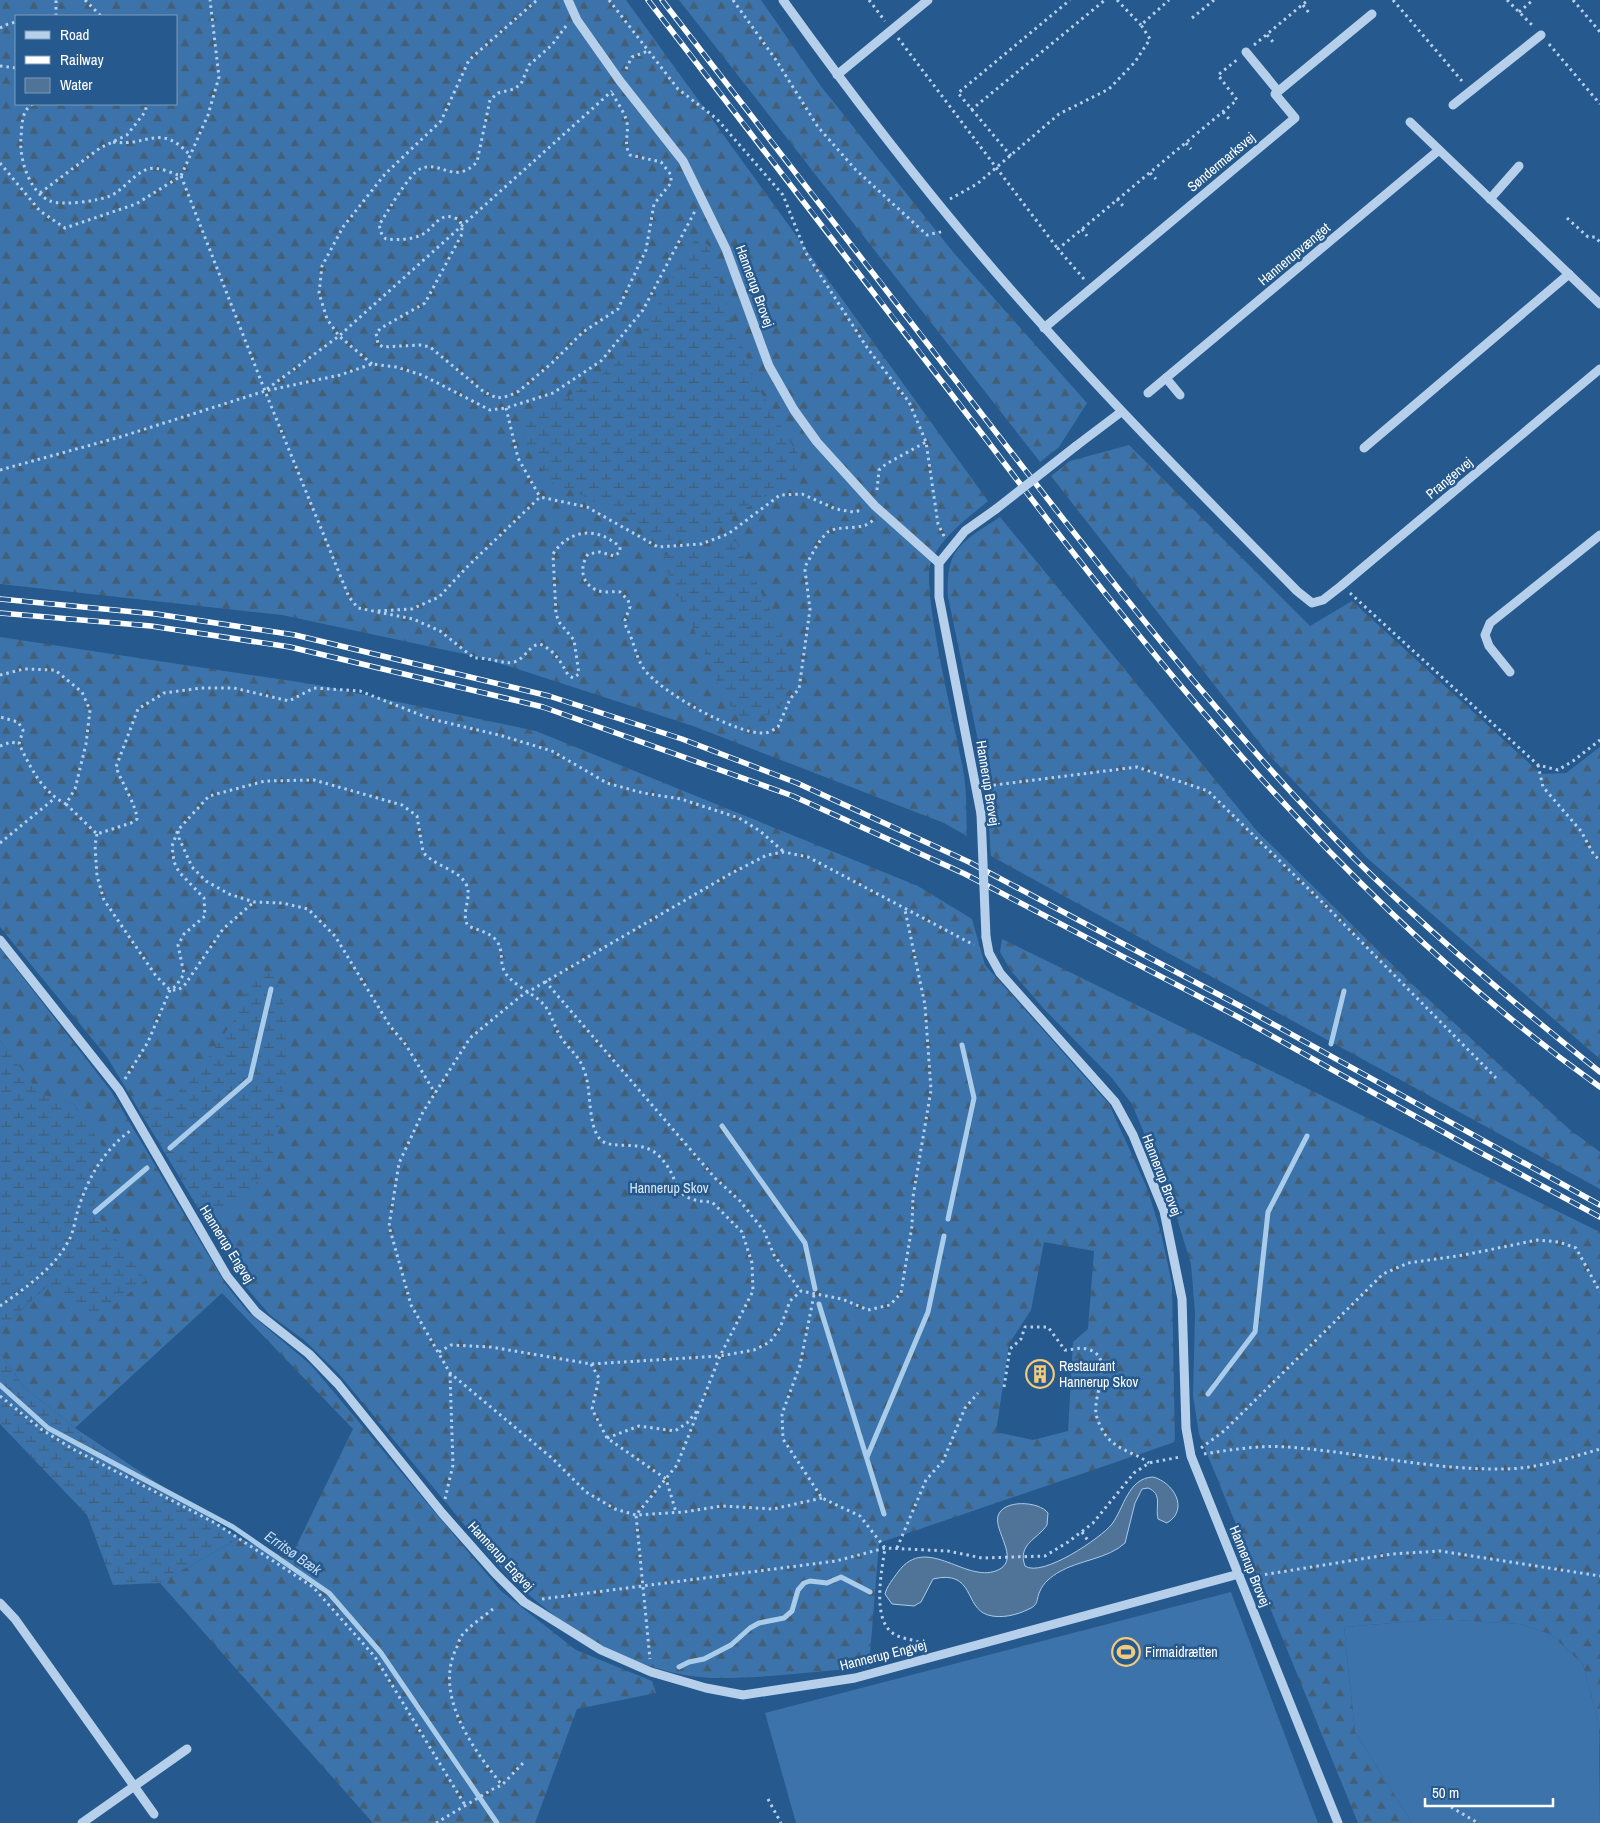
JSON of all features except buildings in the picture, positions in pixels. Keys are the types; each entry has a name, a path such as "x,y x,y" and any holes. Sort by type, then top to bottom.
{"street":[{"name":"Hannerup Brovej","path":"568,0 576,17 620,81 683,161 726,249 769,366 794,410 817,442 875,506 939,563 938,597 981,814 986,937 989,953 1000,973 1116,1102 1164,1211 1182,1299 1186,1428 1191,1456 1338,1823"},
{"path":"783,0 836,75 940,205 1044,328 1122,412 996,509 965,530 939,563"},
{"path":"836,75 928,0"},
{"path":"1246,52 1278,91 1372,14"},
{"path":"1453,105 1541,35"},
{"name":"Søndermarksvej","path":"1044,328 1294,118 1275,94 1278,91"},
{"path":"1410,122 1600,304"},
{"name":"Hannerupvænget","path":"1148,393 1439,150"},
{"path":"1490,199 1519,166"},
{"path":"1364,448 1569,274"},
{"name":"Prangervej","path":"1122,412 1297,591 1312,603 1323,600 1341,586 1600,369"},
{"path":"1166,378 1180,395"},
{"path":"1510,672 1489,646 1485,635 1490,623 1600,535"},
{"name":"Hannerup Engvej","path":"0,940 119,1090 233,1283 256,1312 309,1354 338,1384 442,1513 495,1574 524,1602 600,1650 651,1672 706,1688 743,1695 855,1678 1239,1574"},
{"path":"0,1602 15,1619 154,1814"},
{"path":"82,1823 133,1785 187,1749"}],"path":[{"path":"56,0 56,15"},
{"path":"85,0 100,15"},
{"path":"0,163 40,211 65,228 136,204 181,176 208,115 218,77 210,0"},
{"path":"537,0 469,60 441,121 385,174 342,227 322,266 319,293 327,319 339,336 372,364 422,375 490,410 506,408 553,393 601,361 643,310 702,197"},
{"path":"609,0 678,89 717,119 783,195 806,253 868,348 909,402 926,442 938,524 950,547"},
{"path":"733,0 776,60 818,127 856,169 927,235 959,228"},
{"path":"869,0 1058,249 1091,287"},
{"path":"1011,156 958,93 1069,0"},
{"path":"971,110 1105,0"},
{"path":"940,205 978,184 1059,114 1109,89 1135,62 1150,39 1141,25 1117,0"},
{"path":"1141,25 1169,0"},
{"path":"1192,18 1214,0"},
{"path":"1058,249 1238,100 1218,75 1308,0"},
{"path":"1393,0 1471,91"},
{"path":"1507,0 1541,35 1600,104"},
{"path":"1519,12 1533,0"},
{"path":"1573,0 1600,32"},
{"path":"1303,5 1309,13"},
{"path":"265,391 339,336 462,224 611,92 626,120 628,130 626,148 630,155 661,162 671,175 670,183 654,204 646,250 618,309 583,332 553,362 509,396 497,398 484,392 430,347 420,345 383,347 378,344 376,337 381,328 425,303 462,234 462,224 457,218 449,216 441,218 423,235 400,240 386,239 379,229 393,202 417,170 430,167 460,173 471,168 477,162 490,100 498,93 514,90 522,84 529,65 552,45 560,31 576,17"},
{"path":"0,28 15,22"},
{"path":"1025,30 1028,34"},
{"path":"1267,34 1274,42"},
{"path":"0,66 15,68"},
{"path":"982,66 985,70"},
{"path":"32,105 24,114 20,146 29,179 40,193 51,202 91,202 112,195 147,169 160,169 181,176"},
{"path":"40,193 69,170 112,142 127,135 146,112 147,105"},
{"path":"1223,112 1228,119"},
{"path":"112,142 128,144 154,136 178,143 190,156"},
{"path":"1186,143 1192,149"},
{"path":"1150,173 1156,179"},
{"path":"181,176 265,391 349,597 358,608 412,619 440,631 474,658 485,657 512,663 517,661 534,645 540,644 555,654 565,666 568,675 574,678 579,674 576,648 556,614 553,554 558,546 580,533 596,532 620,546 620,552 614,556 600,552 588,554 581,571 582,577 592,587 600,591 620,592 628,600 630,607 625,620 626,627 644,669 659,685 697,710 754,732 765,733 778,727 790,699 798,690 810,609 806,565 825,535 831,531 871,523 875,517 879,470 886,464 926,442"},
{"path":"1117,199 1123,206"},
{"path":"1567,218 1588,238 1595,237 1600,242"},
{"path":"1082,229 1087,236"},
{"path":"0,470 120,437 265,391 340,375 372,364"},
{"path":"506,408 518,458 540,497 586,507 658,547 701,544 728,534 780,495 802,494 836,509 853,512 875,506"},
{"path":"373,612 412,609 439,597 467,567 540,497"},
{"path":"1341,586 1538,765 1558,770 1573,762 1600,740"},
{"path":"0,675 24,669 55,670 82,692 90,710 86,744 75,790 66,804"},
{"path":"97,834 131,823 137,819 137,812 123,787 116,767 138,709 164,693 201,688 234,688 289,701 314,688 360,691 431,719 499,735 552,751 608,783 643,794 681,799 739,818 760,830 784,852"},
{"path":"0,717 18,722 23,730 19,744 36,777 55,798 66,804 97,834"},
{"path":"0,746 11,742 19,744"},
{"path":"1538,765 1543,787 1581,831 1594,855 1600,860"},
{"path":"976,787 1137,766 1208,791 1320,900 1496,1078"},
{"path":"119,1090 148,1042 170,990 176,986 184,974 178,952 180,939 201,921 206,909 204,898 185,880 174,862 172,846 178,830 209,796 264,781 314,780 402,805 417,816 423,852 439,866 460,876 465,883 469,892 465,911 468,926 489,933 497,940 501,948 501,962 506,973 514,983 544,1006 563,1040 573,1049 583,1066 589,1082 595,1130 600,1139 607,1145 645,1146 660,1156 674,1176 678,1190 693,1201 712,1202 742,1232 752,1263 753,1291 720,1356 677,1465 636,1515 641,1586 651,1672"},
{"path":"0,843 55,798"},
{"path":"178,830 179,838 192,866 206,881 230,894 246,897 254,902 282,903 308,909 335,936 390,1026 406,1045 435,1093"},
{"path":"97,834 95,845 97,876 104,900 156,976 170,990 178,990 184,986 223,929 254,902"},
{"path":"822,1498 773,1509 722,1506 676,1513 636,1515 615,1509 586,1492 552,1459 450,1373 411,1305 389,1226 399,1163 422,1112 470,1038 528,992 545,981 730,874 767,855 784,852 808,857 989,953"},
{"path":"545,981 715,1178 740,1201 764,1231 774,1255 801,1291 814,1295 842,1298 868,1310 890,1305 902,1292 912,1226 913,1197 931,1090 925,1005 905,910"},
{"path":"0,1306 30,1285 54,1260 70,1239 78,1208 93,1172 115,1142 139,1125"},
{"path":"1191,1456 1224,1432 1383,1274 1408,1263 1464,1255 1537,1240 1559,1242 1576,1248 1600,1292"},
{"path":"439,1352 451,1345 491,1347 591,1364 720,1356 754,1350 770,1342 780,1328 790,1301 801,1291"},
{"path":"814,1295 800,1365 782,1414 783,1439 822,1498 860,1516 885,1548 879,1598 885,1625 892,1634 918,1640 926,1646 930,1657"},
{"path":"1004,1387 1010,1349 1021,1338 1025,1327 1048,1327 1065,1350 1085,1348 1100,1356 1103,1366 1096,1404 1096,1415 1101,1426 1107,1437 1120,1448 1150,1463"},
{"path":"591,1364 599,1378 592,1409 607,1438 666,1479 676,1513"},
{"path":"442,1513 453,1465 450,1373"},
{"path":"897,1548 926,1480 943,1461 965,1408 978,1393"},
{"path":"0,1396 41,1429 71,1448 215,1523 312,1587 375,1657 465,1805"},
{"path":"607,1438 639,1426 675,1431 687,1423 699,1409"},
{"path":"524,1602 836,1560 885,1548 948,1551 982,1558 1003,1559 1045,1556 1093,1523 1134,1473 1150,1463 1244,1447 1297,1447 1438,1468 1505,1469 1558,1462 1600,1449"},
{"path":"1082,1532 1089,1542"},
{"path":"1239,1574 1262,1576 1392,1554 1440,1551 1600,1576"},
{"path":"493,1609 462,1635 451,1662 452,1696 461,1726 485,1764 502,1785"},
{"path":"436,1823 502,1785 524,1762"},
{"path":"768,1799 781,1823"},
{"path":"1451,1806 1478,1823"}],"green space":[{"path":"0,0 626,0 988,501 956,528 941,544 931,562 929,578 935,632 964,775 967,836 944,823 693,726 483,658 282,615 0,584"},
{"path":"679,0 761,0 820,85 953,252 1087,403 1059,447 1040,462"},
{"path":"698,238 708,245 736,331 759,389 803,463 791,477 750,506 709,531 670,540 656,539 625,517 571,490 557,488 530,453 521,428 525,420 593,382 633,349 691,244"},
{"path":"1129,445 1310,626 1352,601 1541,774 1566,773 1600,747 1600,1059 1367,858 1269,755 1051,476 1070,461"},
{"path":"1000,517 1257,831 1411,983 1569,1129 1600,1152 1600,1189 991,856 985,774 948,597 948,581 953,557 959,548 975,533"},
{"path":"736,541 783,637 789,672 782,704 768,715 741,717 726,701 661,556 701,552"},
{"name":"Hannerup Skov","path":"0,637 318,685 536,731 918,886 972,919 985,965 1109,1104 1147,1188 1161,1233 1172,1284 1175,1442 879,1543 869,1667 776,1676 721,1678 689,1676 657,1668 626,1657 566,1623 538,1603 514,1581 492,1558 338,1373 304,1340 270,1315 245,1286 107,1057 0,927","holes":["1044,1242 1094,1251 1088,1329 1073,1342 1068,1431 1033,1440 996,1432 1009,1344 1031,1310"]},
{"path":"1002,939 1600,1232 1600,1753 1599,1725 1583,1664 1551,1634 1519,1624 1441,1619 1344,1627 1355,1732 1412,1823 1358,1823 1199,1434 1193,1396 1195,1313 1191,1264 1169,1193 1132,1104 1111,1077 1045,1010 1011,971 1000,952"},
{"path":"0,948 111,1091 226,1285 248,1312 311,1365 501,1591 576,1650 652,1681 656,1693 577,1709 535,1823 373,1823 160,1583 239,1538 290,1559 353,1429 222,1293 75,1428 24,1387 0,1353 0,1330 48,1285 92,1209 106,1153 74,1104 40,1095 0,1040"},
{"path":"263,970 274,976 284,1001 289,1054 274,1160 242,1201 208,1225 143,1115 176,1094 197,1075 235,1018 252,974"},
{"path":"0,1040 40,1094 74,1104 107,1153 93,1209 146,1280 92,1322 48,1285 0,1330"},
{"path":"0,1353 24,1387 75,1428 239,1538 160,1583 113,1585 87,1515 0,1424"},
{"name":"Firmaidrætten","path":"1231,1592 1318,1823 796,1823 765,1713"},
{"path":"1441,1619 1519,1624 1551,1634 1583,1664 1599,1725 1600,1823 1412,1823 1355,1732 1344,1627"}],"water":[{"path":"1153,1477 1167,1484 1176,1497 1178,1504 1174,1517 1167,1523 1158,1519 1157,1497 1148,1488 1142,1489 1135,1503 1125,1543 1110,1553 1067,1568 1056,1574 1043,1585 1034,1606 1024,1611 1014,1615 988,1615 980,1611 975,1605 963,1584 956,1579 946,1577 933,1579 921,1602 914,1606 892,1604 885,1594 898,1572 909,1561 922,1557 935,1558 975,1571 988,1573 1000,1569 1005,1564 1007,1551 999,1529 998,1516 1001,1510 1014,1504 1030,1504 1048,1513 1047,1525 1026,1547 1023,1558 1025,1566 1033,1568 1057,1562 1084,1547 1106,1530 1112,1524 1132,1488 1145,1479"}],"waterway":[{"path":"170,1148 250,1079 271,989"},
{"path":"1331,1044 1344,991"},
{"path":"948,1219 974,1098 962,1045"},
{"path":"722,1126 805,1243 815,1289"},
{"path":"1208,1394 1255,1332 1268,1212 1307,1136"},
{"path":"95,1212 147,1168"},
{"path":"867,1457 928,1312 944,1236"},
{"path":"819,1304 884,1514"},
{"name":"Erritsø Bæk","path":"0,1385 48,1428 233,1527 329,1593 381,1653 497,1823"},
{"path":"679,1667 689,1662 704,1659 731,1645 750,1628 759,1623 784,1618 792,1611 798,1590 804,1583 810,1581 827,1583 841,1577 870,1592"}],"railway":[{"path":"648,0 1123,616 1269,787 1346,868 1426,946 1511,1019 1600,1087"},
{"path":"662,0 1122,594 1259,757 1356,860 1415,916 1506,996 1600,1072"},
{"path":"0,599 156,614 295,635 549,696 682,739 797,783 969,862 1244,1008 1600,1205"},
{"path":"0,613 151,626 290,647 543,707 793,796 965,874 1240,1018 1470,1147 1600,1217"}],"place":[{"name":"Restaurant Hannerup Skov","path":"1040,1374"},
{"name":"Firmaidrætten","path":"1126,1652"}]}
